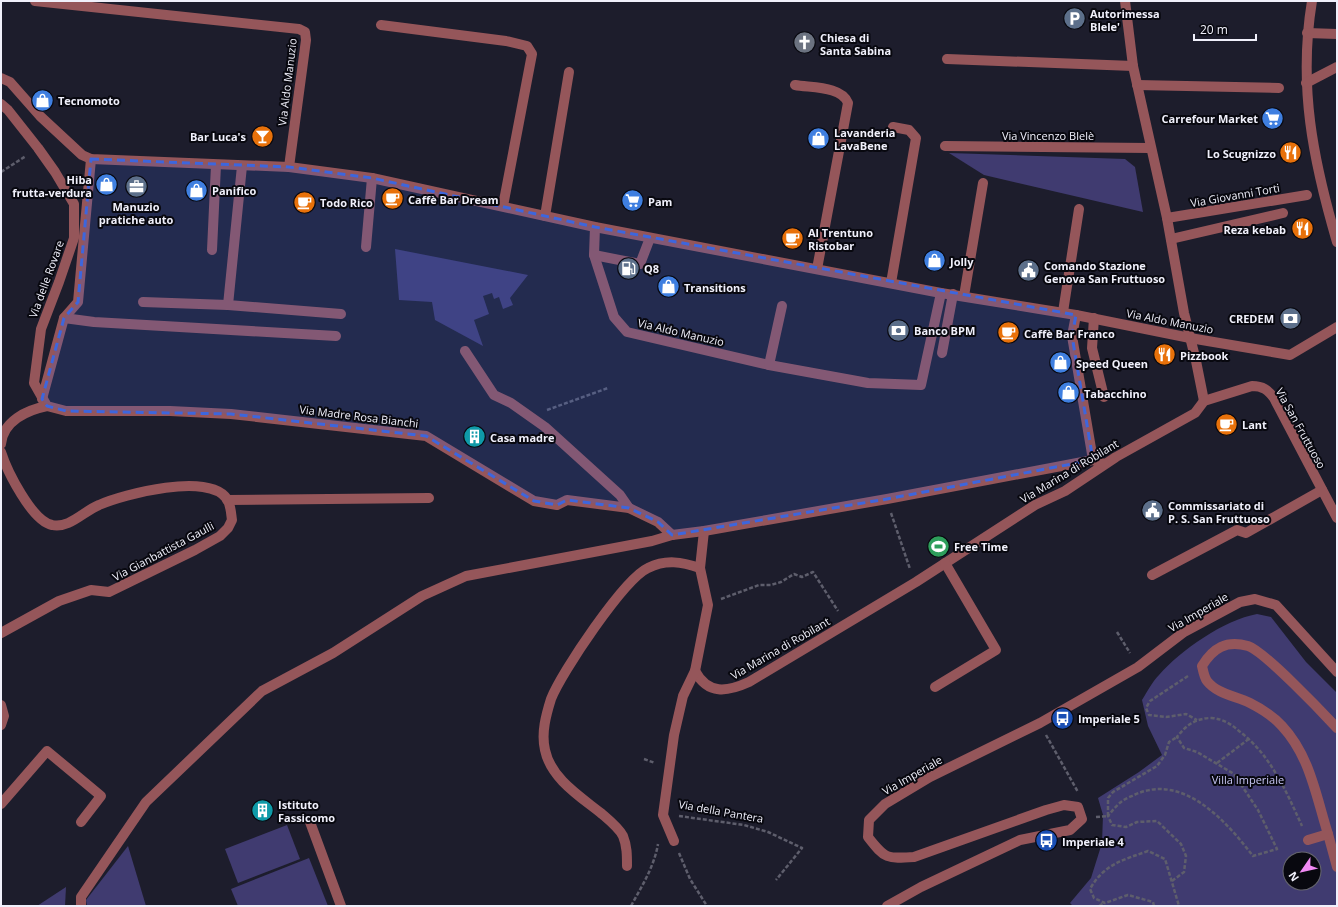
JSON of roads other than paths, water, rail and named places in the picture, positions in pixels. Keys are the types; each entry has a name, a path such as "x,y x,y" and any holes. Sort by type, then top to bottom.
{"street":[{"name":"Via Aldo Manuzio","path":"36,1 299,29 305,32 306,40 289,167"},
{"path":"1125,1 1133,66 1150,148 1167,218 1190,338 1204,401"},
{"path":"1312,1 1307,33 1306,83 1309,123 1323,192 1337,242"},
{"path":"381,26 506,41 527,46 532,54 503,206"},
{"path":"1307,33 1337,34"},
{"path":"947,59 1133,66"},
{"path":"1306,83 1337,67"},
{"path":"545,216 569,72"},
{"path":"1,78 10,82 40,116 82,155 91,160 78,302 64,318 45,402 20,416 11,423 4,434 1,444"},
{"path":"795,85 838,92 846,97 848,103 817,269"},
{"path":"1137,85 1279,88"},
{"name":"Via delle Rovare","path":"1,104 8,110 38,148 55,172 74,204 74,238 60,282 40,329 34,383 45,402"},
{"path":"891,283 916,138 909,130 893,127"},
{"name":"Via Vincenzo Blelè","path":"945,146 1150,148"},
{"name":"Via Aldo Manuzio","path":"91,160 289,167 372,178 650,238 941,293 1076,314 1190,338 1290,355 1337,327"},
{"path":"212,250 216,165"},
{"path":"228,305 242,166"},
{"path":"366,247 372,178"},
{"path":"964,296 983,183"},
{"name":"Via Giovanni Torti","path":"1167,218 1307,195"},
{"path":"1063,312 1079,209"},
{"path":"1171,239 1283,213"},
{"name":"Via Aldo Manuzio","path":"594,227 594,255 614,317 627,332 769,365 868,383 921,385 941,293"},
{"path":"594,255 640,264 650,238"},
{"path":"942,353 953,294"},
{"path":"143,302 228,305 341,314"},
{"path":"769,365 782,306"},
{"path":"1076,314 1072,336 1093,460"},
{"path":"64,318 94,322 336,336"},
{"path":"1094,318 1092,348 1104,397"},
{"name":"Via Madre Rosa Bianchi","path":"465,351 494,395 511,403 545,427 620,495 629,508"},
{"name":"Via Marina di Robilant","path":"695,672 700,680 708,686 722,690 734,688 749,682 846,625 1035,505 1065,491 1104,464 1195,413 1204,401 1252,386"},
{"name":"Via San Fruttuoso","path":"1252,386 1260,386 1268,391 1274,398 1337,518"},
{"name":"Via Madre Rosa Bianchi","path":"45,402 66,411 170,411 231,414 426,436 534,501 557,505 567,500 629,508 658,522 672,534"},
{"path":"1,452 4,462 22,494 38,517 50,525 58,526 66,524 98,505 135,493 195,487 210,488 219,492 227,500 429,498"},
{"path":"81,906 81,897 146,802 262,691 333,653 422,596 466,576 652,541 672,534 704,531 963,485 1093,460 1104,464"},
{"path":"1152,575 1237,530 1246,533 1322,490"},
{"name":"Via Gianbattista Gaulli","path":"1,633 58,601 91,590 109,592 220,536 228,528 232,520 227,500"},
{"path":"695,672 708,605 700,568 704,531"},
{"path":"627,866 627,851 622,835 610,820 567,785 552,768 544,750 544,723 552,698 573,660 598,623 636,577 646,568 671,562 680,562 700,568"},
{"path":"935,688 996,650 945,563"},
{"name":"Via Imperiale","path":"887,906 921,887 1020,840 1070,830 1082,819 1078,807 1064,805 914,857 893,859 881,853 868,837 870,820 885,804 930,777 1040,723 1138,667 1184,632 1240,602 1255,599 1276,605 1337,672"},
{"path":"1337,728 1271,664 1249,646 1231,644 1213,650 1202,666 1207,680 1225,694 1248,702 1268,713 1282,726 1297,745 1316,791 1337,867"},
{"name":"Via della Pantera","path":"674,841 664,813 674,735 681,702 695,672"},
{"path":"1,705 4,716 1,725"},
{"path":"1,804 47,751 102,796 81,822"},
{"path":"310,822 341,906"},
{"path":"1308,840 1328,834"}],"place":[{"name":"Autorimessa Blele'","path":"1074,19"},
{"name":"Chiesa di Santa Sabina","path":"805,43"},
{"name":"Tecnomoto","path":"42,100"},
{"name":"Carrefour Market","path":"1273,118"},
{"name":"Bar Luca's","path":"262,136"},
{"name":"Lavanderia LavaBene","path":"818,138"},
{"name":"Lo Scugnizzo","path":"1291,153"},
{"name":"Hiba frutta-verdura","path":"107,185"},
{"name":"Manuzio pratiche auto","path":"136,186"},
{"name":"Panifico","path":"197,190"},
{"name":"Caffè Bar Dream","path":"392,199"},
{"name":"Pam","path":"633,201"},
{"name":"Todo Rico","path":"305,202"},
{"name":"Reza kebab","path":"1302,229"},
{"name":"Al Trentuno Ristobar","path":"793,238"},
{"name":"Jolly","path":"934,261"},
{"name":"Q8","path":"628,268"},
{"name":"Comando Stazione Genova San Fruttuoso","path":"1029,271"},
{"name":"Transitions","path":"668,287"},
{"name":"CREDEM","path":"1290,318"},
{"name":"Banco BPM","path":"899,330"},
{"name":"Caffè Bar Franco","path":"1008,333"},
{"name":"Pizzbook","path":"1164,355"},
{"name":"Speed Queen","path":"1061,363"},
{"name":"Tabacchino","path":"1069,393"},
{"name":"Lant","path":"1226,424"},
{"name":"Casa madre","path":"475,437"},
{"name":"Commissariato di P. S. San Fruttuoso","path":"1153,511"},
{"name":"Free Time","path":"938,546"},
{"name":"Imperiale 5","path":"1063,718"},
{"name":"Istituto Fassicomo","path":"262,810"},
{"name":"Imperiale 4","path":"1046,841"}],"park label":[{"name":"Villa Imperiale","path":"1248,779"}]}
